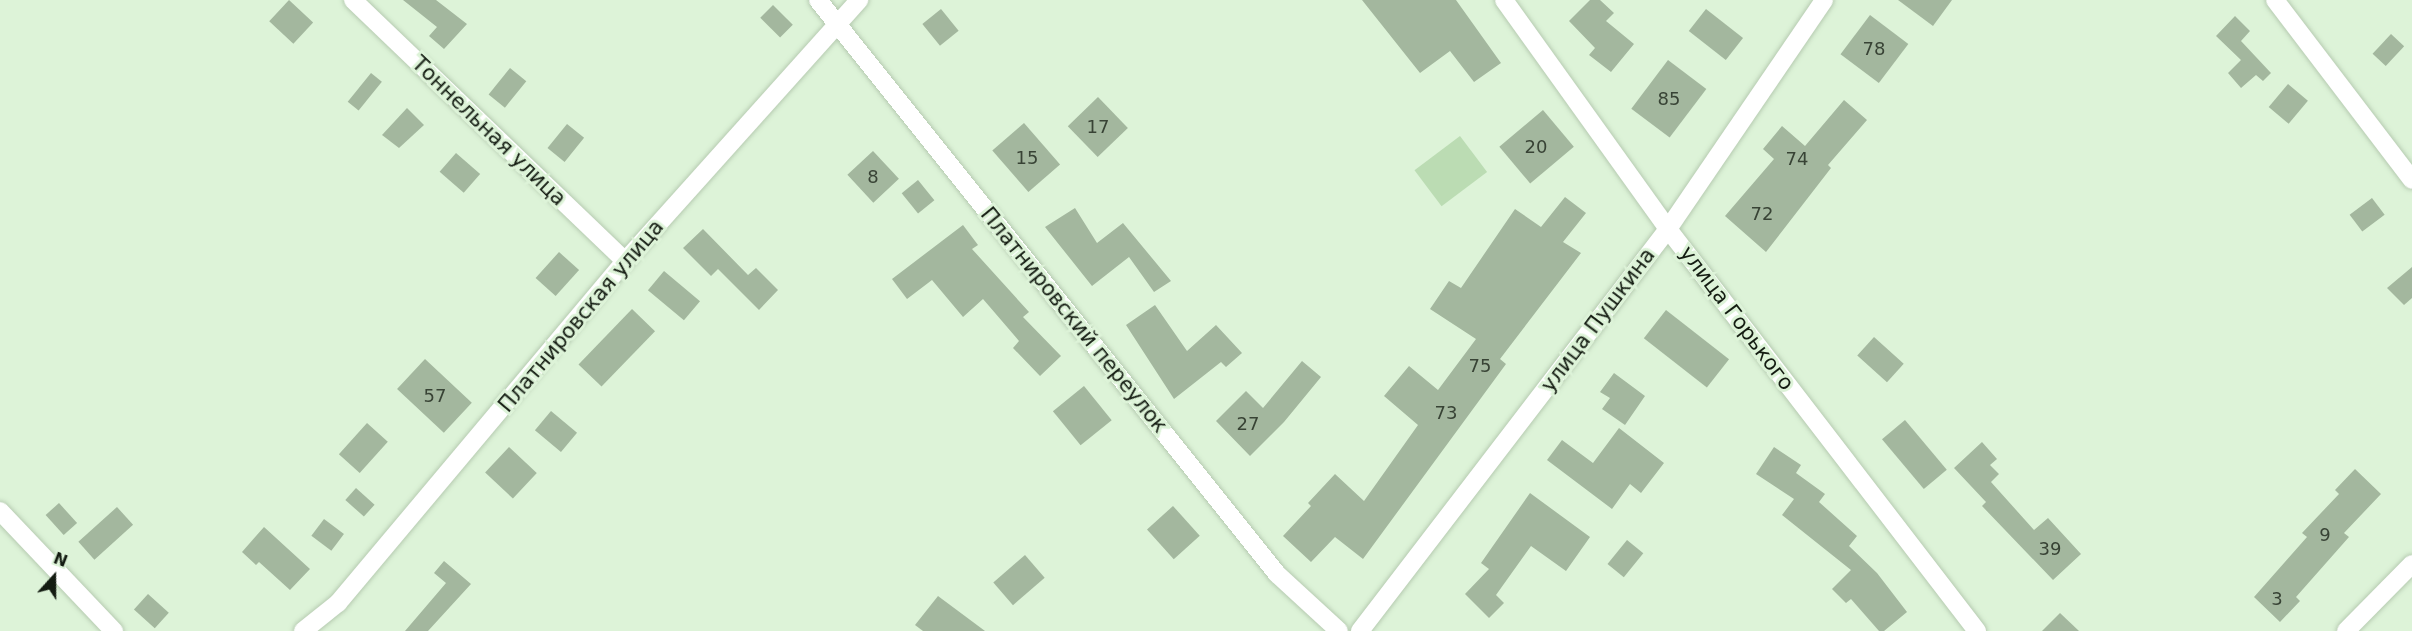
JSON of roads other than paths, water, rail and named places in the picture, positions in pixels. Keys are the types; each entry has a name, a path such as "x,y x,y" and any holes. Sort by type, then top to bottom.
{"street":[{"name":"Тоннельная улица","path":"353,0 625,261"},
{"name":"Платнировский переулок","path":"818,0 1277,574 1339,631"},
{"name":"Платнировская улица","path":"303,631 338,603 625,261 860,0"},
{"name":"улица Горького","path":"1504,0 1668,229 1977,631"},
{"name":"улица Пушкина","path":"1360,631 1668,229 1824,0"},
{"path":"2275,0 2412,180"},
{"path":"0,511 114,631"},
{"path":"2346,631 2412,564"}]}
